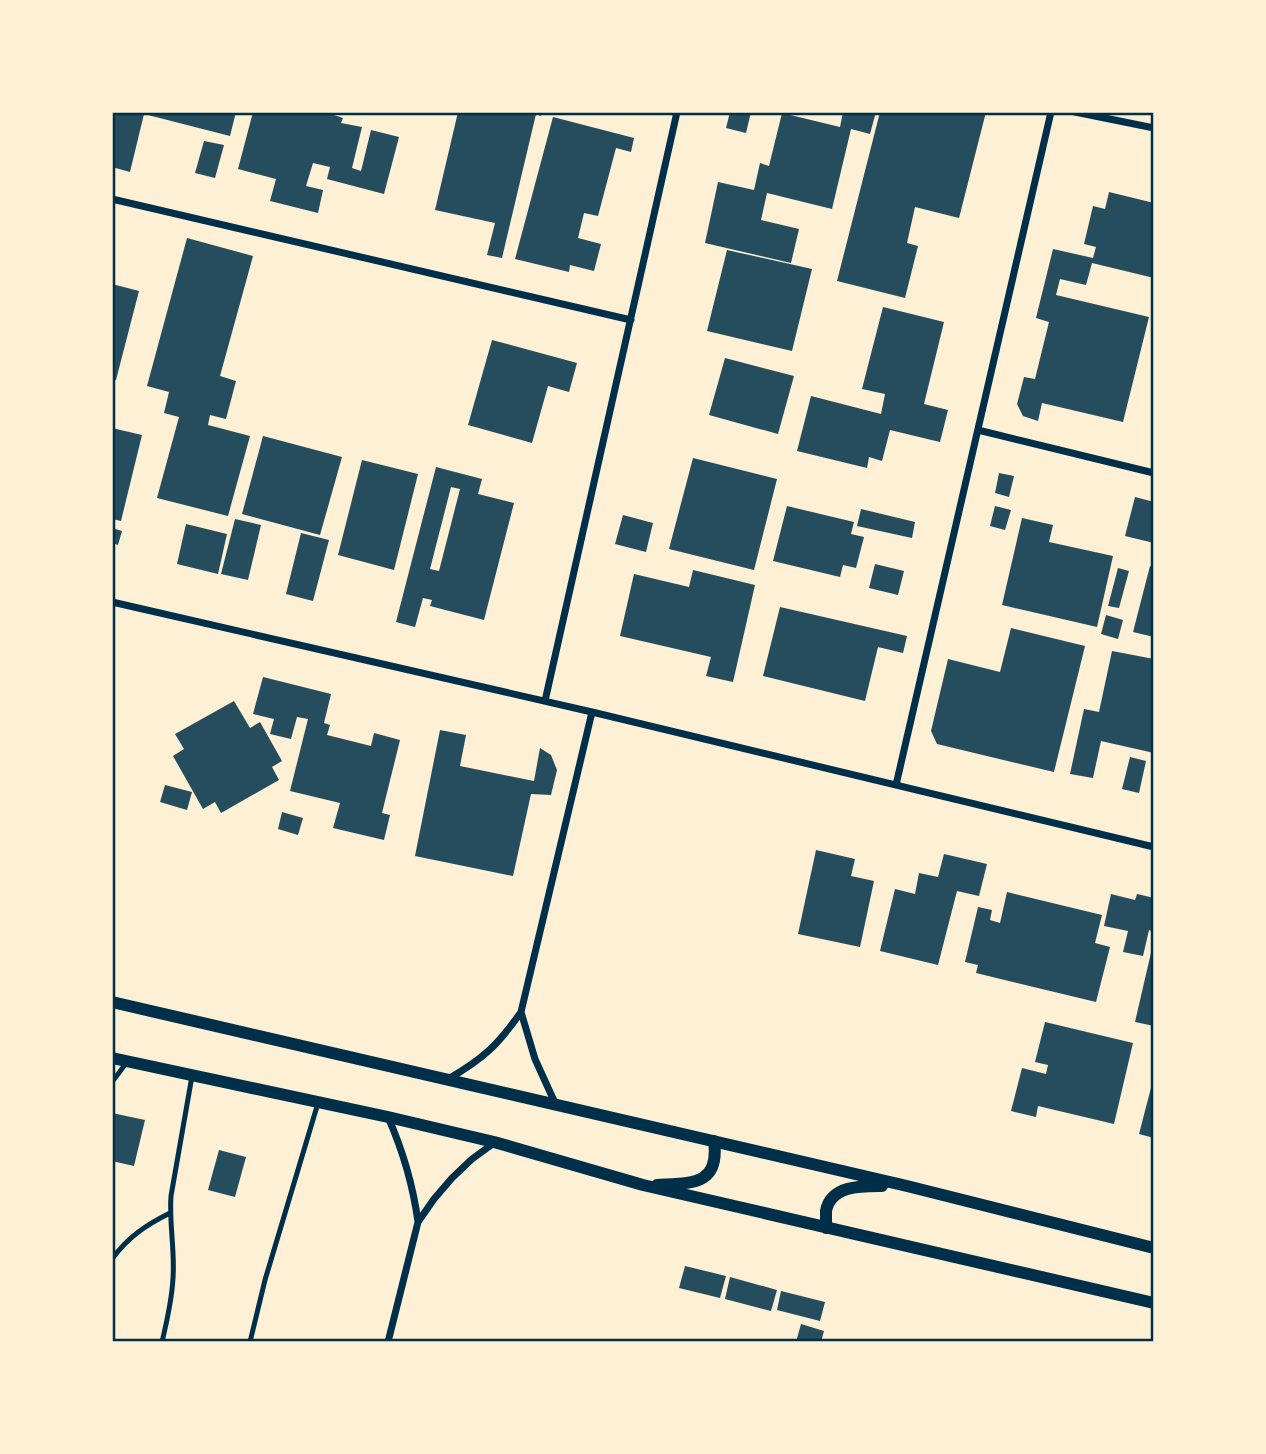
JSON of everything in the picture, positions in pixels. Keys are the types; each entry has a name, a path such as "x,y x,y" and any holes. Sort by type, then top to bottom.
{"street":[{"path":"545,701 677,112"},
{"path":"896,785 1051,112"},
{"path":"1075,112 1154,128"},
{"path":"112,199 631,320"},
{"path":"978,430 1154,473"},
{"path":"112,602 592,712 1154,847"},
{"path":"448,1079 490,1051 507,1033 521,1012 592,712"},
{"path":"112,1002 907,1186 1154,1248"},
{"path":"521,1012 535,1059 555,1103"},
{"path":"112,1058 388,1117 494,1142 643,1185 1154,1303"},
{"path":"388,1117 408,1168 418,1222"},
{"path":"643,1185 697,1182 706,1178 713,1168 716,1155 714,1141"},
{"path":"388,1342 418,1222 452,1178 494,1142"},
{"path":"826,1228 830,1200 838,1193 866,1186 907,1186"}],"lane":[{"path":"112,1082 128,1062"},
{"path":"162,1342 171,1301 173,1276 171,1196 192,1076"},
{"path":"250,1342 265,1280 318,1102"},
{"path":"112,1259 132,1236 147,1224 170,1213"}],"building":[{"path":"116,112 236,112 230,136 144,114 130,172 112,167 112,127"},
{"path":"253,112 325,112 343,118 341,123 362,127 352,168 361,171 371,130 399,137 384,194 327,179 330,167 313,163 306,186 323,190 318,213 270,201 276,179 238,169"},
{"path":"458,112 542,112 541,116 536,114 502,258 487,255 495,223 435,210"},
{"path":"730,112 751,112 746,133 726,128"},
{"path":"843,112 876,112 870,134 851,129 832,209 767,193 761,220 799,229 791,263 705,243 718,182 754,190 760,163 769,166 782,113 840,127"},
{"path":"880,112 986,112 959,218 915,207 907,243 918,246 905,298 837,281"},
{"path":"553,117 634,138 631,152 616,148 598,216 584,213 578,238 601,244 594,271 570,265 569,272 515,259"},
{"path":"204,141 224,145 215,178 195,173"},
{"path":"1109,192 1154,203 1154,278 1092,263 1086,285 1060,279 1056,295 1149,317 1123,422 1042,403 1038,421 1023,416 1017,404 1024,377 1035,379 1049,322 1036,318 1053,249 1093,258 1096,247 1084,244 1093,206 1105,209"},
{"path":"187,238 253,256 220,376 236,381 226,419 210,415 208,425 250,436 228,516 157,498 179,417 164,413 169,392 147,386"},
{"path":"727,250 812,269 792,351 707,331"},
{"path":"112,284 139,291 116,380 112,379"},
{"path":"883,307 944,322 924,404 948,410 940,442 890,430 882,461 869,457 867,468 797,451 811,396 881,414 885,394 862,389"},
{"path":"492,340 577,363 569,392 548,386 532,443 468,425"},
{"path":"725,358 794,376 778,434 709,415"},
{"path":"112,428 142,435 121,521 112,519"},
{"path":"263,436 342,457 320,535 242,514"},
{"path":"693,458 777,479 754,570 669,549"},
{"path":"362,460 418,474 394,570 338,555"},
{"path":"436,467 482,479 478,494 514,503 484,620 430,606 432,600 423,598 415,627 396,622","holes":["451,487 460,489 439,571 430,569"]},
{"path":"999,473 1014,476 1009,497 995,493"},
{"path":"1135,497 1154,502 1154,543 1125,536"},
{"path":"787,506 854,522 851,534 864,537 856,568 843,565 840,577 773,561"},
{"path":"995,506 1011,510 1005,530 990,526"},
{"path":"861,509 915,522 912,538 857,526"},
{"path":"623,515 653,523 646,552 615,544"},
{"path":"1022,518 1053,525 1049,542 1113,556 1097,627 1002,605"},
{"path":"235,519 261,525 248,580 221,574"},
{"path":"186,524 227,534 218,574 177,564"},
{"path":"112,528 122,531 118,545 112,543"},
{"path":"301,533 329,540 313,601 286,594"},
{"path":"875,564 904,571 898,595 869,588"},
{"path":"1150,566 1154,567 1154,637 1133,632"},
{"path":"1118,568 1129,571 1119,608 1108,606"},
{"path":"693,570 755,585 733,682 706,676 711,657 620,636 634,574 689,587"},
{"path":"780,607 907,636 903,653 878,647 865,701 763,676"},
{"path":"1106,615 1123,620 1118,639 1101,634"},
{"path":"1011,628 1085,646 1054,772 937,744 931,731 948,659 1000,672"},
{"path":"1112,651 1154,659 1154,753 1101,741 1093,778 1070,774 1084,709 1099,712"},
{"path":"263,677 331,694 324,723 330,725 327,735 371,746 374,733 400,740 382,813 390,815 384,840 333,828 340,803 290,791 308,719 297,717 291,739 270,734 274,719 253,714"},
{"path":"234,701 250,728 260,722 282,761 272,767 279,780 221,813 215,802 203,809 173,756 184,749 175,734"},
{"path":"440,730 466,735 460,766 534,781 540,748 551,755 557,770 551,795 531,794 513,876 415,856"},
{"path":"1130,757 1146,761 1139,793 1122,789"},
{"path":"165,785 192,792 187,810 160,802"},
{"path":"282,812 303,818 298,835 278,829"},
{"path":"816,850 855,859 851,876 874,881 860,947 798,934"},
{"path":"944,854 987,864 979,896 957,891 938,965 880,951 895,889 915,894 919,873 938,877"},
{"path":"1007,892 1102,915 1095,943 1110,947 1096,1002 976,973 978,965 965,962 978,907 992,910 990,920 1000,923"},
{"path":"1111,894 1135,900 1137,894 1154,898 1154,932 1149,930 1143,956 1123,952 1128,931 1104,926"},
{"path":"1154,945 1154,1026 1135,1022"},
{"path":"1045,1022 1133,1043 1114,1124 1038,1106 1036,1117 1011,1111 1022,1068 1046,1074 1048,1065 1035,1062"},
{"path":"1154,1080 1154,1138 1139,1134"},
{"path":"112,1113 145,1120 134,1166 112,1161"},
{"path":"219,1150 246,1157 235,1197 208,1190"},
{"path":"685,1266 726,1276 720,1298 679,1288"},
{"path":"730,1277 777,1290 771,1311 725,1299"},
{"path":"781,1291 825,1302 820,1321 777,1310"},
{"path":"801,1324 824,1331 821,1342 796,1342"}]}
